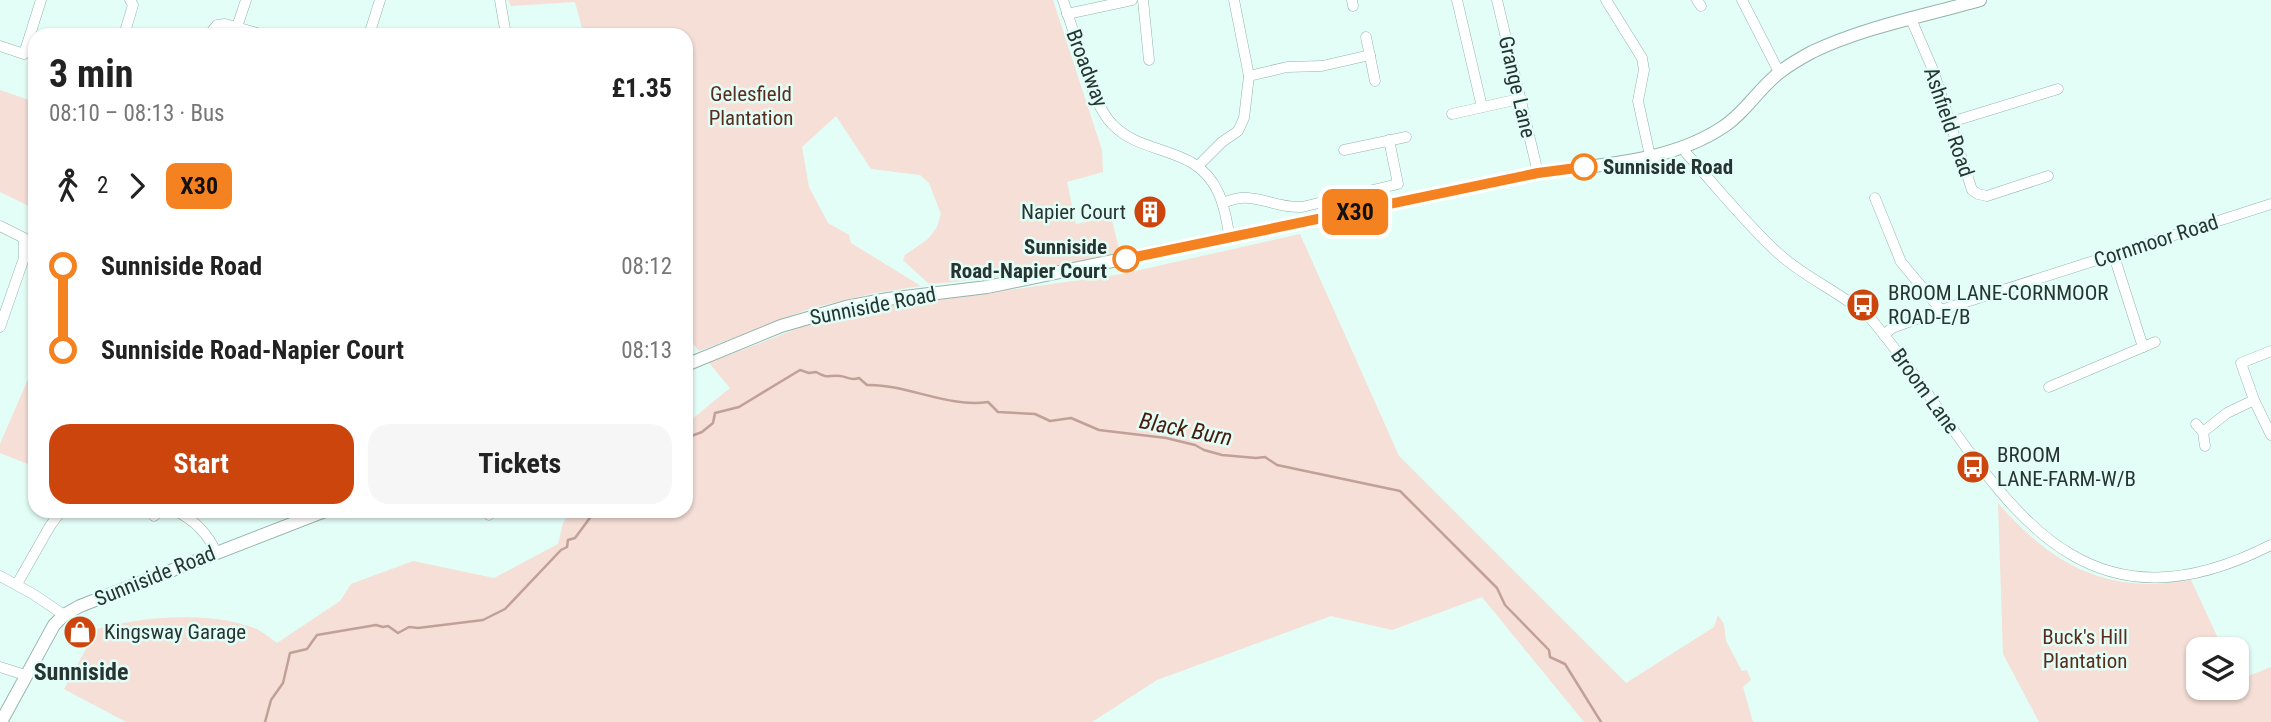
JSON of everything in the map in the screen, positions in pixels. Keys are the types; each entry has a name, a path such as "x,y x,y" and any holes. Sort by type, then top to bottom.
{"main road":[{"name":"Sunniside Road","path":"693,362 781,326 846,307 988,287 1230,239 1538,173 1650,156 1683,146 1724,127 1779,72 1831,43 1980,0"},
{"name":"Sunniside Road","path":"1,722 54,625 64,615 80,606 306,518"}],"street":[{"path":"32,28 41,0"},
{"path":"126,28 133,5 130,0"},
{"path":"237,27 246,0"},
{"path":"371,28 380,0"},
{"path":"500,0 505,28"},
{"name":"Broadway","path":"1062,0 1095,97 1113,125 1140,142 1172,152 1198,166 1213,182 1223,202 1230,239"},
{"path":"1067,14 1132,0"},
{"path":"1143,0 1149,60"},
{"path":"1198,166 1222,142 1238,131 1244,118 1249,76 1234,0"},
{"path":"1457,0 1482,107"},
{"name":"Grange Lane","path":"1497,0 1538,173"},
{"path":"1606,0 1642,58 1644,70 1638,101 1650,156"},
{"path":"1742,0 1779,72"},
{"name":"Ashfield Road","path":"1911,19 1933,70 1972,190 1978,194 1993,194 2048,176"},
{"path":"215,28 225,23 240,28"},
{"path":"1366,37 1375,81"},
{"path":"0,46 24,54 28,41"},
{"path":"1249,76 1287,67 1322,66 1370,55"},
{"path":"1951,122 2058,89"},
{"path":"1452,114 1519,99"},
{"path":"1344,150 1406,137"},
{"path":"1223,202 1247,196 1286,208 1302,207 1398,184 1389,140"},
{"name":"Broom Lane","path":"1683,146 1685,153 1777,252 1796,268 1858,307 1884,335 2002,496 2044,536 2068,553 2109,571 2130,576 2166,578 2197,574 2271,545"},
{"path":"1875,198 1900,262 1941,310"},
{"name":"Cornmoor Road","path":"1884,335 1892,328 1941,310 2271,204"},
{"path":"1,228 24,238 25,246 24,258 4,302 1,321"},
{"path":"2113,256 2143,347"},
{"path":"2049,387 2155,342"},
{"path":"2271,351 2241,363 2254,400 2271,435"},
{"path":"2206,446 2200,428 2254,400"},
{"path":"17,584 56,518"},
{"path":"190,518 216,552"},
{"path":"0,576 64,615"},
{"path":"0,667 25,675"}],"green space":[{"name":"Gelesfield Plantation","path":"508,0 1053,0 1102,150 1103,172 1067,182 1076,224 1111,217 1120,252 1001,276 929,284 903,260 905,255 928,239 937,227 941,214 929,183 920,175 871,169 836,116 802,147 809,187 828,223 849,235 851,243 921,286 875,293 812,308 699,351 693,344 693,28 582,28 575,2 511,6"},
{"path":"0,90 28,100 28,206 0,192"},
{"path":"1300,234 1399,456 1626,683 1714,627 1718,615 1724,624 1726,641 1742,671 1747,670 1751,680 1743,687 1753,722 1584,722 1482,597 1392,630 1331,616 1157,680 1092,722 126,722 64,689 97,629 155,618 197,617 254,628 277,643 340,601 351,584 413,561 494,578 558,544 567,518 693,518 693,418 730,388 709,363 809,324 873,309 1122,274"},
{"path":"28,379 28,464 0,453 0,444"},
{"name":"Buck's Hill Plantation","path":"1998,503 2039,543 2061,559 2083,570 2107,579 2132,583 2160,584 2191,580 2217,637 2186,637 2186,700 2249,700 2249,676 2271,667 2271,722 2039,722 2003,654"}],"waterway":[{"name":"Black Burn","path":"693,435 713,423 715,413 739,407 800,370 826,376 859,378 867,385 897,388 957,402 988,402 998,412 1035,414 1050,421 1071,418 1099,430 1166,438 1222,455 1265,457 1277,465 1400,491 1497,588 1505,605 1549,650 1550,657 1565,664 1601,722"},
{"name":"Black Burn","path":"265,722 271,700 283,683 290,653 307,649 317,635 376,625 388,626 398,633 409,627 483,620 505,609 561,550 567,547 568,540 575,538 590,518"}],"bus line":[{"name":"X30","path":"1126,259 1538,173 1584,167"}],"place":[{"name":"Sunniside Road","path":"1584,167"},
{"name":"Napier Court","path":"1150,212"},
{"name":"Sunniside Road-Napier Court","path":"1126,259"},
{"name":"BROOM LANE-CORNMOOR ROAD-E/B","path":"1863,305"},
{"name":"BROOM LANE-FARM-W/B","path":"1973,467"},
{"name":"Kingsway Garage","path":"80,632"}],"district":[{"name":"Sunniside","path":"81,672"}]}
